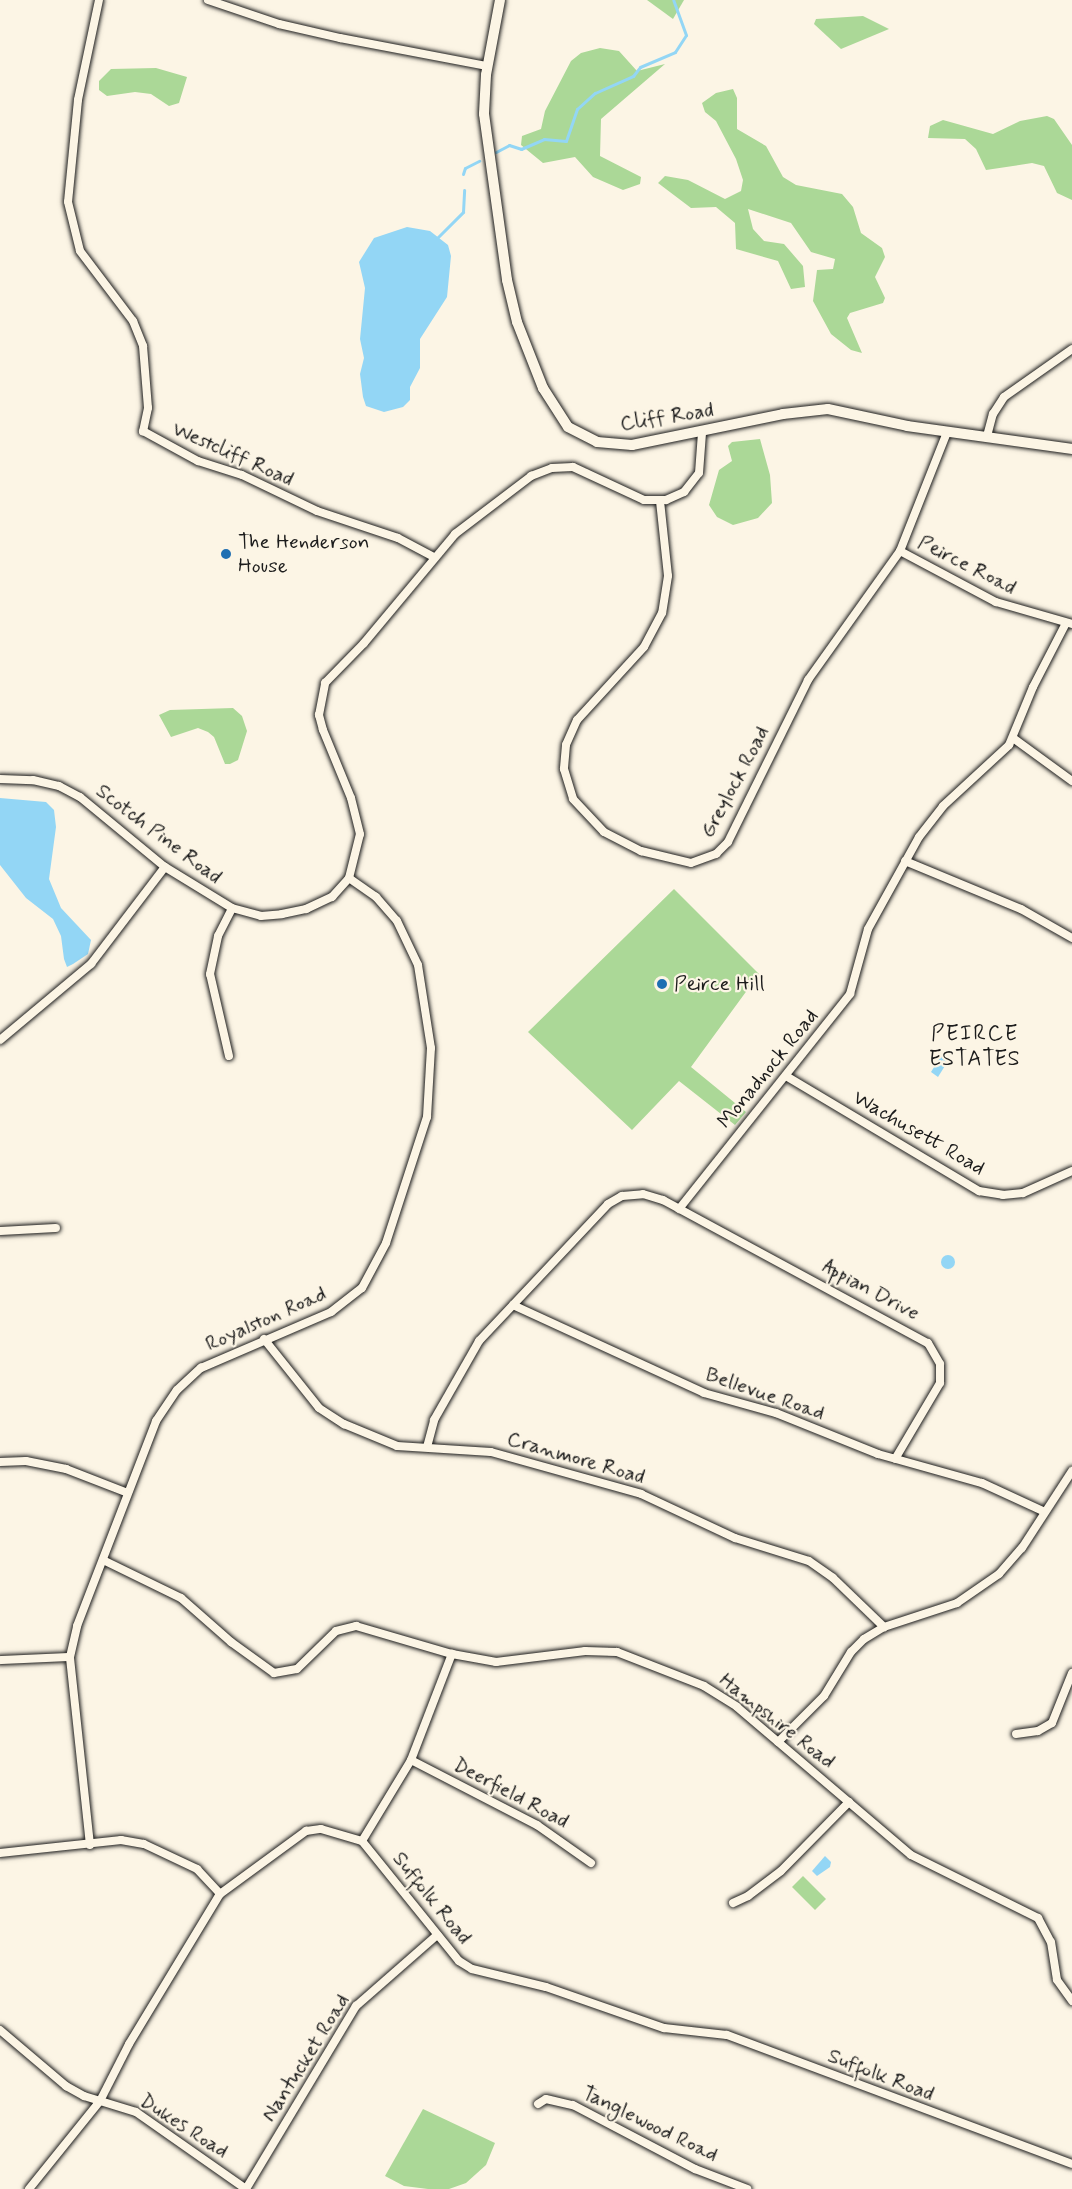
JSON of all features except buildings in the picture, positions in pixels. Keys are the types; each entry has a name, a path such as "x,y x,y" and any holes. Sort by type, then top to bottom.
{"street":[{"name":"Westcliff Road","path":"99,0 78,100 68,202 80,251 133,321 143,346 148,408 143,431 198,461 242,475 317,511 398,538 433,556"},
{"path":"208,0 279,24 488,66"},
{"name":"Cliff Road","path":"500,0 488,66 485,130 507,280 517,322 554,410 573,431 609,445 649,443 783,414 828,409 947,432 1072,449"},
{"path":"987,436 994,410 1007,394 1072,349"},
{"name":"Peirce Road","path":"947,432 900,551 996,602 1069,623"},
{"path":"349,878 360,834 351,798 323,730 321,693 325,683 364,643 433,556 472,518 531,476 552,468 578,469 639,498 660,501 680,495 694,481 702,464 702,433"},
{"name":"Greylock Road","path":"660,501 668,576 661,618 641,651 577,720 568,740 564,764 573,799 598,828 632,848 675,861 706,859 726,845 808,680 900,551"},
{"name":"Monadnock Road","path":"680,1209 852,990 866,933 904,861 936,814 1001,755 1013,738 1033,687 1069,623"},
{"path":"1013,738 1072,781"},
{"name":"Scotch Pine Road","path":"0,779 33,780 59,786 80,797 165,867 232,908 261,916 306,909 332,897 349,878"},
{"path":"904,861 1021,909 1072,938"},
{"path":"0,1040 91,964 165,867"},
{"name":"Royalston Road","path":"90,1845 70,1657 77,1626 156,1421 177,1390 213,1361 336,1309 367,1283 398,1212 428,1117 431,1048 428,1010 415,957 398,921 376,897 349,878"},
{"path":"229,1056 210,974 218,936 232,908"},
{"name":"Wachusett Road","path":"786,1076 979,1191 1023,1193 1072,1171"},
{"path":"428,1447 434,1420 465,1360 513,1305 615,1200 643,1194 680,1209"},
{"name":"Appian Drive","path":"680,1209 898,1325 931,1346 940,1364 940,1383 895,1459"},
{"path":"0,1231 56,1228"},
{"name":"Bellevue Road","path":"513,1305 704,1393 776,1413 895,1459 982,1483 1046,1512"},
{"name":"Cranmore Road","path":"264,1339 291,1375 332,1418 392,1445 500,1454 648,1497 735,1538 809,1562 833,1578 884,1627"},
{"path":"0,1462 26,1461 66,1469 128,1493"},
{"path":"778,1742 824,1696 855,1647 884,1627 950,1606 989,1583 1015,1557 1072,1471"},
{"name":"Hampshire Road","path":"103,1560 187,1602 271,1672 282,1674 301,1667 333,1633 349,1627 452,1654 502,1662 592,1650 629,1654 716,1692 849,1802 882,1833 929,1866 1038,1918 1051,1942 1057,1980 1072,2001"},
{"path":"29,2189 64,2150 99,2100 129,2044 220,1894 306,1831 337,1832 362,1840 411,1760 452,1654"},
{"path":"0,1660 70,1657"},
{"path":"1016,1734 1038,1731 1052,1723 1072,1673"},
{"name":"Deerfield Road","path":"411,1760 537,1825 591,1863"},
{"path":"733,1903 748,1896 781,1871 849,1802"},
{"path":"0,1853 122,1840 169,1853 197,1869 220,1894"},
{"name":"Suffolk Road","path":"362,1840 437,1935 472,1969 546,1987 664,2028 727,2035 1072,2163"},
{"name":"Nantucket Road","path":"246,2189 356,2006 437,1935"},
{"name":"Dukes Road","path":"0,2030 66,2086 135,2112 246,2189"},
{"name":"Tanglewood Road","path":"538,2104 546,2099 573,2105 695,2169 747,2189"}],"green space":[{"path":"647,0 684,0 673,19"},
{"path":"863,16 889,29 841,49 814,24 816,19"},
{"path":"600,48 619,51 637,71 665,64 601,119 600,156 641,177 640,184 623,190 593,177 575,157 543,163 521,145 522,136 541,129 545,111 571,61 581,53"},
{"path":"156,68 187,77 179,103 169,106 151,94 135,92 107,96 99,90 99,81 111,69"},
{"path":"733,89 737,98 737,129 766,146 783,177 796,185 842,194 853,207 861,233 882,248 885,257 875,277 885,298 883,303 850,313 847,318 862,353 851,350 831,334 813,301 817,270 833,269 835,259 811,252 791,223 748,209 753,229 764,241 784,244 803,266 805,287 791,289 778,261 736,249 735,223 716,207 691,208 658,183 665,176 688,180 725,199 741,191 743,180 736,159 716,121 705,112 702,103 716,93"},
{"path":"1047,116 1054,119 1072,145 1072,200 1057,193 1044,166 1032,163 986,170 976,149 965,139 928,138 930,126 943,120 993,134 1020,121"},
{"path":"760,439 770,475 772,503 758,518 733,525 717,517 709,505 719,470 732,461 728,446 732,442"},
{"path":"233,708 242,716 247,731 238,760 230,764 225,764 214,737 208,732 198,728 171,737 159,715 170,710"},
{"name":"Peirce Hill","path":"674,889 759,974 691,1067 746,1112 735,1125 679,1081 632,1130 528,1032"},
{"path":"803,1876 826,1899 815,1910 792,1887"},
{"path":"423,2109 495,2143 486,2165 466,2183 449,2189 428,2189 404,2186 385,2176"}],"water":[{"path":"407,227 430,231 448,245 451,256 447,297 420,339 420,368 410,387 410,400 403,407 384,412 366,406 363,397 360,374 364,358 360,339 365,288 359,262 374,238"},
{"path":"0,798 46,802 54,810 56,827 49,879 61,908 91,940 88,954 67,967 61,936 53,919 26,898 0,865"},
{"path":"941,1056 948,1061 938,1077 931,1072"},
{"path":"948,1255 953,1257 955,1262 953,1267 948,1269 943,1267 941,1262 943,1257"},
{"path":"825,1856 831,1862 830,1867 817,1876 812,1871"}],"waterway":[{"path":"496,152 509,145 521,149 544,139 566,141 577,109 595,93 633,76 640,67 675,52 686,35 673,0"},
{"path":"463,174 465,168 479,161"},
{"path":"437,238 463,212 464,190"}],"place":[{"name":"The Henderson House","path":"226,554"},
{"name":"Peirce Hill","path":"662,984"}],"district":[{"name":"PEIRCE ESTATES","path":"975,1046"}]}
